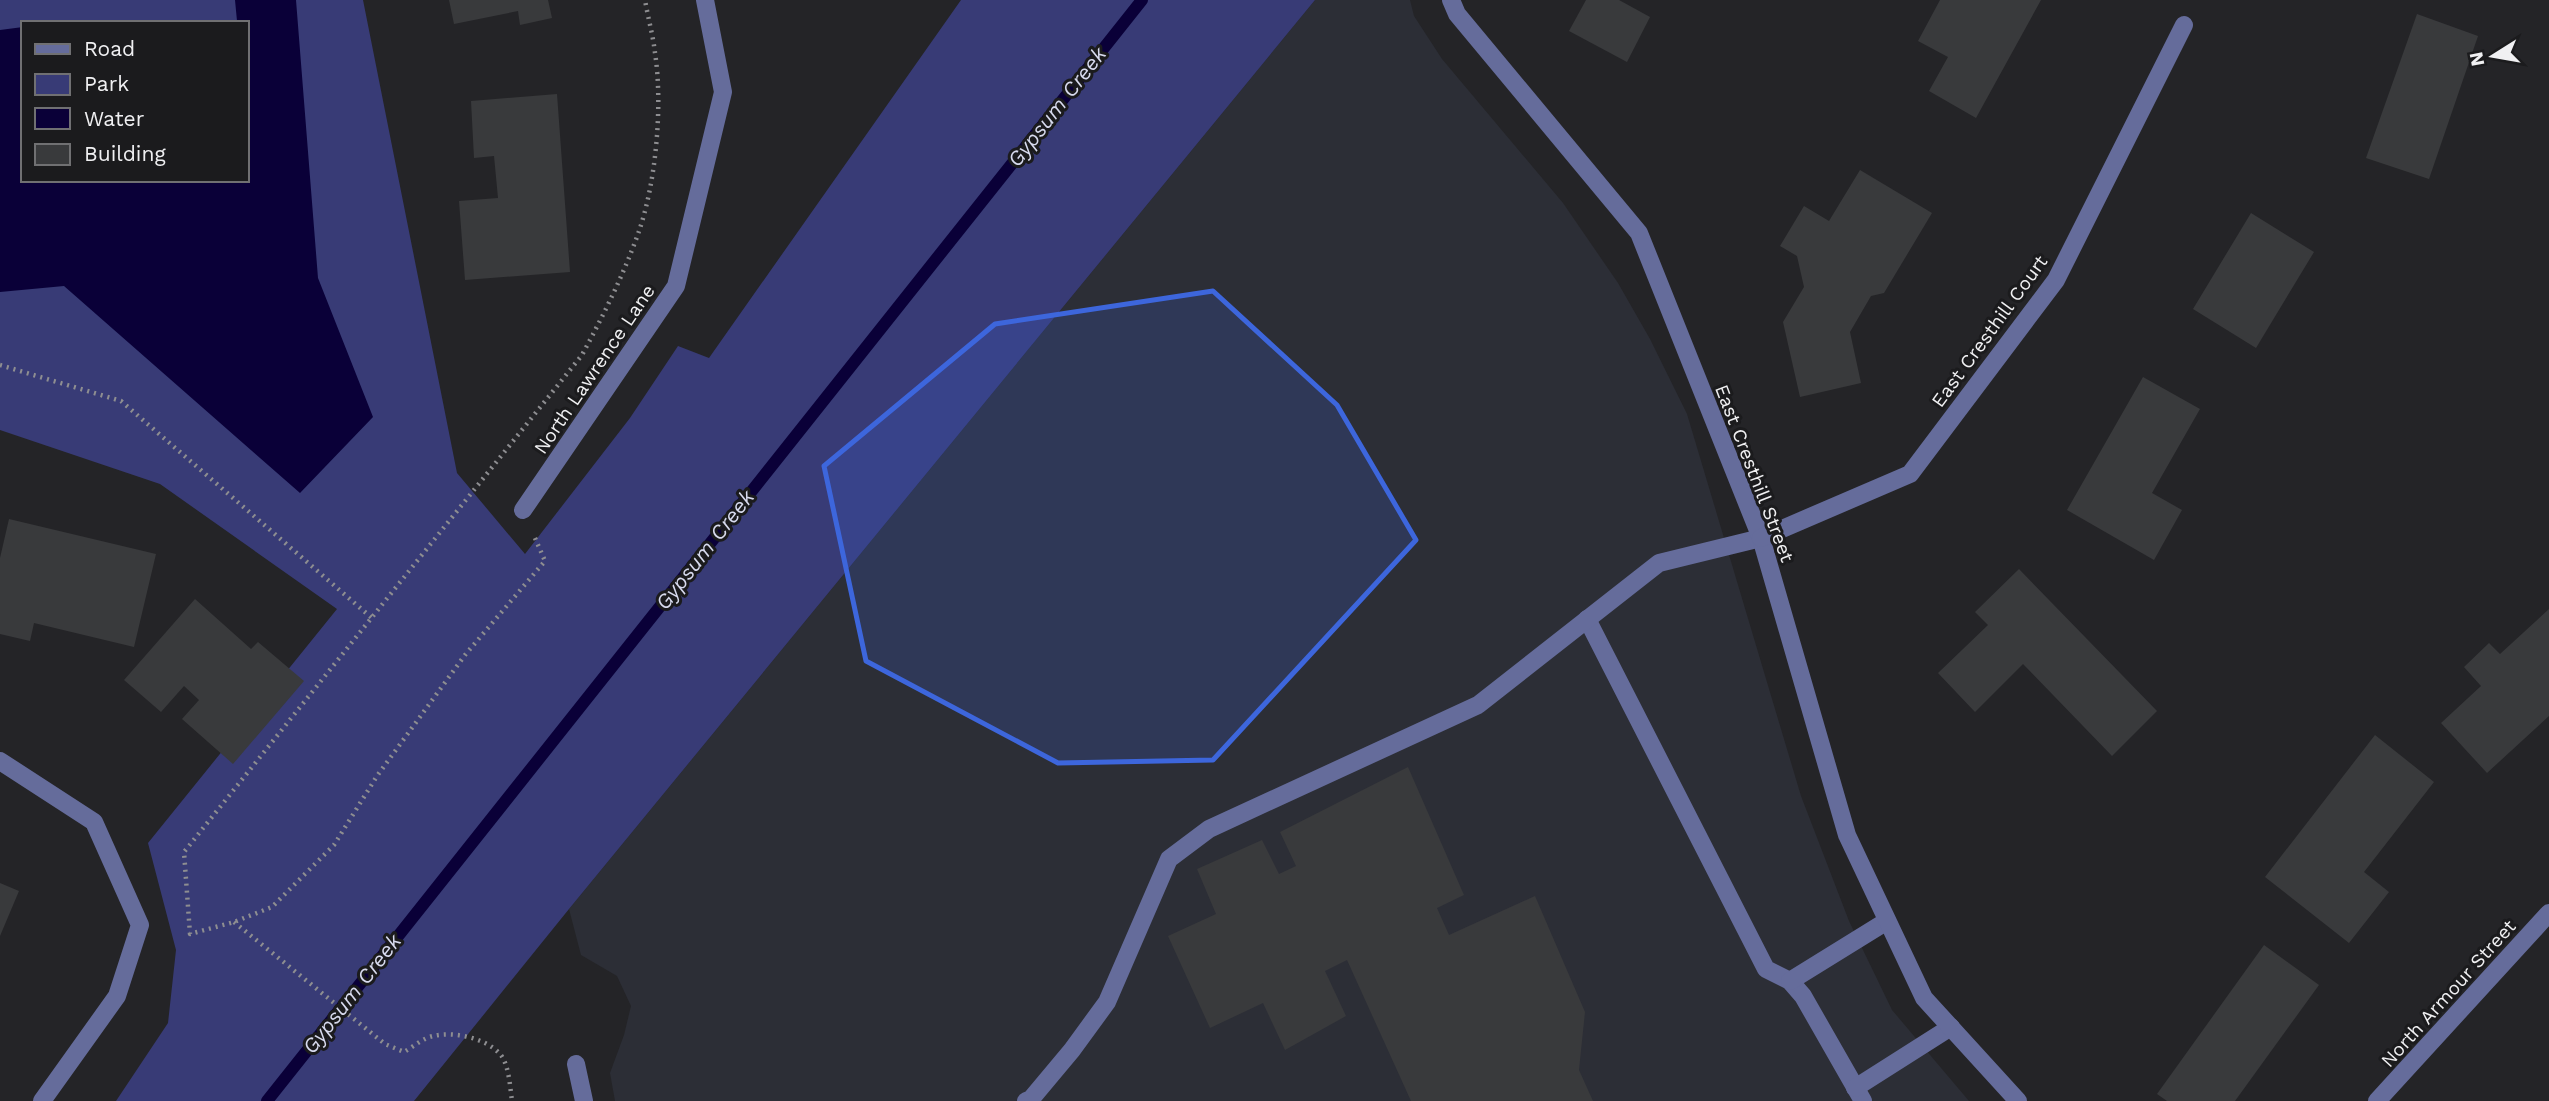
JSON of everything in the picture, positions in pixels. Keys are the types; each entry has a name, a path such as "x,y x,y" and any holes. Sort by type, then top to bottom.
{"street":[{"name":"North Lawrence Lane","path":"523,510 676,286 723,92 705,0"},
{"name":"East Cresthill Street","path":"1451,0 1457,14 1639,233 1761,538 1847,835 1924,998 2018,1101"},
{"name":"East Cresthill Court","path":"1026,1101 1072,1050 1107,1002 1169,859 1209,829 1478,705 1660,563 1761,538 1910,474 2056,280 2184,25"},
{"path":"1587,619 1766,969 1790,981 1803,996 1859,1095 1951,1027"},
{"path":"0,761 94,822 140,925 117,996 42,1101"},
{"name":"North Armour Street","path":"2377,1101 2549,913"},
{"path":"1790,981 1887,920"},
{"path":"576,1064 584,1101"}],"path":[{"path":"523,510 545,561 457,666 377,776 334,845 272,907 234,922 190,934 184,852 582,355 611,299 639,231 653,172 657,121 655,55 645,0"},
{"path":"0,365 121,401 373,619"},
{"path":"234,922 385,1044 404,1052 432,1036 458,1036 482,1042 500,1054 507,1071 512,1101"}],"highlighted area":[{"path":"1213,291 1337,405 1416,540 1213,760 1058,763 866,661 824,466 995,324"}],"shaded area":[{"path":"1315,0 1410,0 1414,16 1442,59 1563,203 1618,283 1650,339 1687,414 1801,796 1849,921 1892,1010 1969,1101 615,1101 610,1073 631,1006 617,976 581,955 569,909"}],"green space":[{"path":"0,0 363,0 457,473 525,554 630,418 678,346 709,358 961,0 1315,0 414,1101 116,1101 168,1023 176,950 148,843 337,609 160,484 0,430"}],"water":[{"path":"235,0 296,0 318,278 373,417 300,493 64,286 0,292 0,30 21,27 21,182 248,182 248,21 237,21"}],"building":[{"path":"449,0 548,0 552,18 520,25 518,11 454,24"},
{"path":"1586,0 1619,0 1650,17 1627,62 1569,31"},
{"path":"1940,0 2041,0 1976,118 1929,91 1948,57 1918,41"},
{"path":"2417,14 2478,36 2429,179 2366,158"},
{"path":"557,94 570,272 465,280 459,201 498,198 494,156 474,158 471,101"},
{"path":"1860,170 1932,213 1884,293 1871,296 1850,332 1861,383 1800,397 1783,322 1804,287 1797,256 1780,246 1804,206 1829,221"},
{"path":"2251,213 2314,252 2256,348 2193,309"},
{"path":"2143,377 2200,409 2152,493 2182,510 2154,560 2067,510"},
{"path":"9,519 156,554 134,647 34,623 30,641 0,634 0,558"},
{"path":"2019,569 2157,711 2112,756 2023,664 1975,712 1938,673 1988,625 1975,612"},
{"path":"195,599 251,649 258,642 304,681 233,764 182,719 199,700 184,686 161,712 124,680"},
{"path":"2549,609 2549,716 2487,773 2441,723 2481,686 2464,667 2489,643 2500,654"},
{"path":"2375,735 2434,782 2364,872 2389,892 2349,943 2265,877"},
{"path":"1408,767 1464,895 1437,908 1449,935 1535,896 1585,1012 1579,1070 1593,1101 1411,1101 1347,960 1325,971 1346,1016 1285,1050 1263,1003 1210,1028 1168,936 1216,914 1197,869 1262,840 1279,874 1296,866 1280,832"},
{"path":"0,883 19,891 0,936"},
{"path":"2264,945 2319,985 2235,1101 2167,1101 2157,1094"}],"waterway":[{"name":"Gypsum Creek","path":"267,1101 1142,0"}]}
